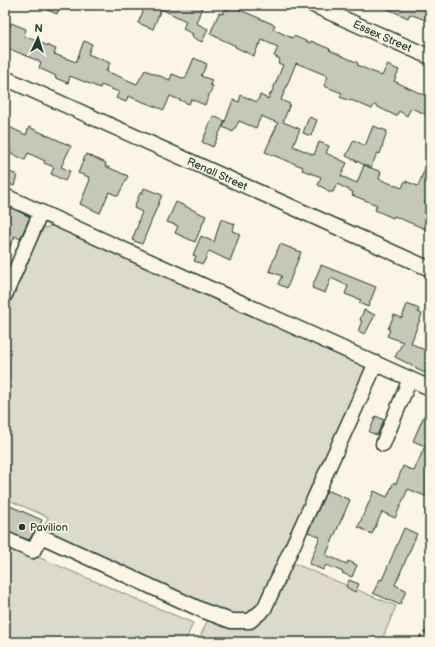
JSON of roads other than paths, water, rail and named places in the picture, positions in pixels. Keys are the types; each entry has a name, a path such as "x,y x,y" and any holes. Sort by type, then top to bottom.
{"street":[{"name":"Essex Street","path":"313,5 430,57"},
{"name":"Renall Street","path":"5,78 430,269"},
{"path":"5,196 430,388"},
{"path":"5,295 9,276 41,212"},
{"path":"5,539 33,550 41,536 204,611 232,622 250,621 264,608 376,363"},
{"path":"383,444 410,379"}],"place":[{"name":"Pavilion","path":"22,527"}]}
